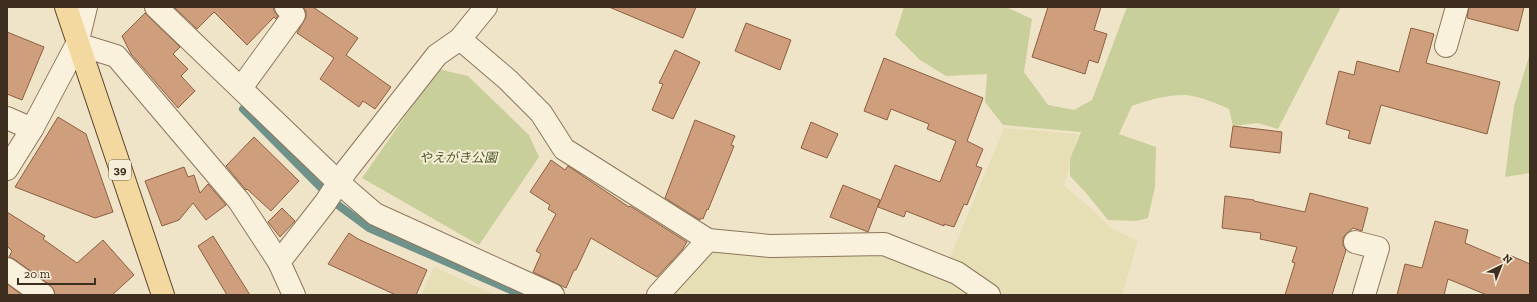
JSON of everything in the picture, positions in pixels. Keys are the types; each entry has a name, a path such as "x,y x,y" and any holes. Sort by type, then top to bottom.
{"main road":[{"name":"39","path":"66,7 77,44 163,295"}],"street":[{"path":"7,169 32,129 77,44 86,7"},
{"path":"156,7 241,88 332,192 375,214 553,295"},
{"path":"241,88 294,15 286,7"},
{"path":"279,262 437,55 460,39 486,7"},
{"path":"1446,46 1457,7"},
{"path":"460,39 508,80 541,113 564,149 708,240 770,246 884,244 957,273 989,295"},
{"path":"77,44 116,56 239,201 279,262 294,295"},
{"path":"7,118 32,129"},
{"path":"658,295 708,240"},
{"path":"1355,242 1378,248 1364,295"},
{"path":"7,269 43,295"}],"shaded area":[{"path":"1004,128 1078,134 1064,186 1091,208 1111,228 1138,241 1122,295 998,295 947,264"},
{"path":"717,250 857,252 896,260 972,291 976,295 668,295 710,252"},
{"path":"434,267 495,295 421,295"}],"green space":[{"path":"904,7 1006,7 1032,19 1024,72 1048,105 1074,110 1092,100 1127,7 1341,7 1278,129 1258,123 1233,126 1229,109 1207,100 1189,95 1164,97 1132,106 1119,134 1156,147 1155,187 1148,218 1136,221 1108,220 1070,176 1070,159 1081,132 1003,125 985,102 987,74 946,76 920,60 895,35"},
{"path":"1530,53 1530,173 1505,177 1514,106"},
{"name":"やえがき公園","path":"438,69 468,76 529,135 539,157 479,245 362,178"}],"building":[{"path":"174,7 274,7 274,11 278,16 276,19 274,17 247,45 214,12 197,29"},
{"path":"303,7 313,7 358,38 346,55 391,87 375,109 363,101 359,107 320,79 334,58 297,33 306,17 306,11"},
{"path":"609,7 696,7 683,38"},
{"path":"1048,7 1101,7 1094,30 1107,34 1098,63 1089,60 1085,74 1032,57"},
{"path":"1469,7 1524,7 1518,31 1467,18"},
{"path":"145,13 180,47 173,54 188,69 181,76 195,91 178,108 131,54 122,36"},
{"path":"746,23 791,40 780,70 735,51"},
{"path":"1411,28 1434,34 1426,63 1500,82 1487,134 1381,105 1370,144 1348,138 1350,131 1326,124 1339,71 1354,75 1357,61 1399,72"},
{"path":"7,32 44,47 22,100 7,94"},
{"path":"675,50 700,62 673,119 652,110 663,84 659,83"},
{"path":"884,58 983,98 967,141 983,149 976,166 982,168 967,205 964,204 954,227 944,224 944,226 906,211 904,217 878,207 895,165 940,182 956,141 927,129 929,124 891,109 887,120 864,111"},
{"path":"58,117 86,134 113,212 95,218 15,187"},
{"path":"695,120 735,136 731,145 734,146 708,210 707,209 703,219 701,218 700,220 665,198"},
{"path":"811,122 838,134 827,158 801,148"},
{"path":"1233,126 1282,132 1280,153 1230,147"},
{"path":"254,137 299,181 271,211 247,189 246,190 226,166"},
{"path":"551,160 565,170 568,166 629,207 630,206 687,242 682,250 657,277 591,238 566,288 533,272 541,254 536,251 556,214 548,209 550,205 530,192"},
{"path":"184,167 188,177 194,175 200,193 208,184 226,205 206,220 193,203 179,220 162,226 145,181"},
{"path":"843,185 880,200 868,232 830,217"},
{"path":"1310,193 1368,208 1362,231 1353,228 1343,238 1343,245 1346,250 1332,295 1285,295 1295,263 1292,262 1297,247 1260,239 1261,233 1222,228 1225,196 1254,200 1305,212"},
{"path":"282,208 295,221 280,237 268,222"},
{"path":"7,212 45,236 43,239 77,263 103,240 134,275 112,295 55,295 54,290 50,285 9,257 12,251 7,246"},
{"path":"1435,221 1468,230 1465,243 1505,260 1507,254 1530,264 1530,295 1487,295 1448,279 1444,295 1397,295 1405,264 1422,268"},
{"path":"349,233 358,239 427,270 416,295 396,295 328,264"},
{"path":"213,236 250,295 227,295 198,246"},
{"path":"7,284 22,295 7,295"}],"waterway":[{"path":"243,109 338,205 369,228 522,295"}]}
